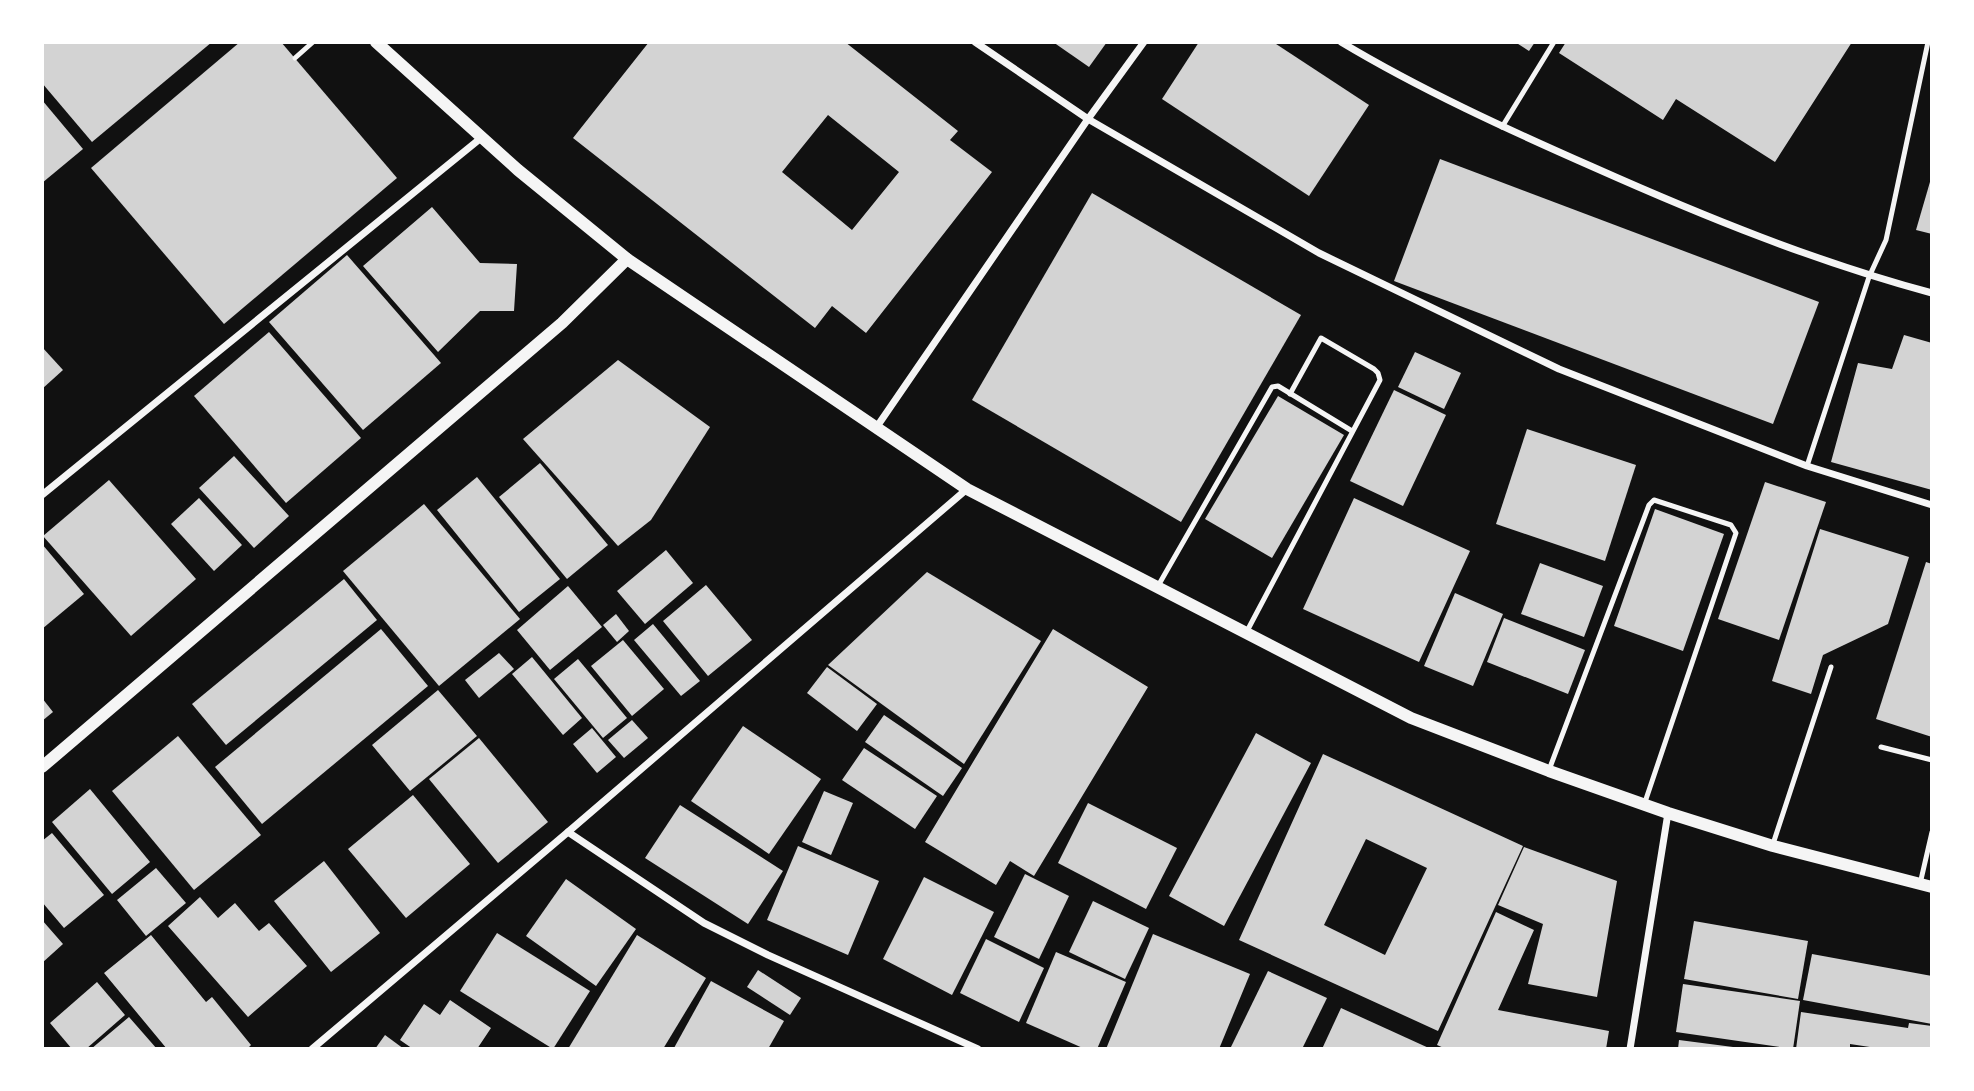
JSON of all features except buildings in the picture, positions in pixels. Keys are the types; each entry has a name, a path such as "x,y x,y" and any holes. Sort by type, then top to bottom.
{"street":[{"path":"376,42 481,138 628,259 967,489 1411,718 1668,813 1773,846 1926,886"},
{"path":"975,42 1088,119 1319,253 1559,369 1807,466 1932,505"},
{"path":"876,429 1088,119 1144,42"},
{"path":"1341,42 1502,127 1686,208 1869,276 1932,293"},
{"path":"42,495 481,138"},
{"path":"42,767 562,323 628,259"},
{"path":"312,1049 967,489"},
{"path":"1630,1049 1668,813"},
{"path":"568,832 704,923 768,955 978,1049"}],"lane":[{"path":"295,58 313,42"},
{"path":"1502,127 1554,42"},
{"path":"1807,466 1869,276 1886,240 1928,42"},
{"path":"1246,634 1380,380 1378,373 1325,339 1319,341 1290,394"},
{"path":"1157,588 1272,387 1278,386 1352,431"},
{"path":"1549,771 1649,505 1654,500 1731,525 1736,533 1644,805"},
{"path":"1773,846 1831,667"},
{"path":"1881,747 1932,760"},
{"path":"1926,886 1932,832"}]}
